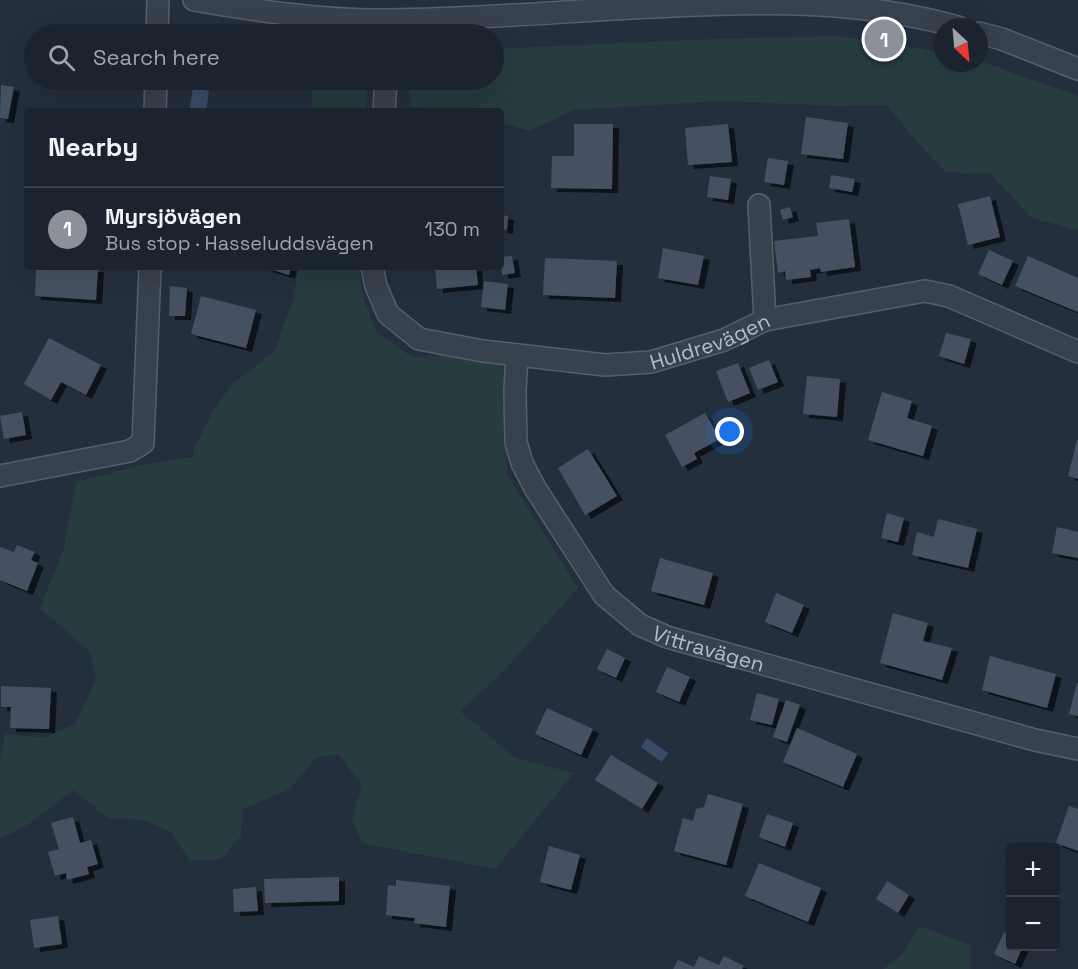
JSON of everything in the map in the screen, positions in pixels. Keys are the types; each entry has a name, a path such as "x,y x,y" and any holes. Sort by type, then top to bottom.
{"street":[{"path":"157,24 158,0"},
{"path":"194,0 367,24"},
{"path":"432,24 764,2 872,9 934,22"},
{"path":"988,35 1078,69"},
{"path":"155,108 156,90"},
{"path":"384,108 385,90"},
{"path":"759,205 765,320"},
{"path":"0,476 130,452 143,443 150,270"},
{"name":"Huldrevägen","path":"373,270 376,286 388,314 419,339 517,355 605,365 651,362 724,340 765,320 925,291 949,296 1078,352"},
{"name":"Vittravägen","path":"517,355 516,442 522,463 535,488 604,595 640,625 667,638 1035,740 1078,749"}],"green space":[{"path":"838,36 934,51 934,72 988,72 988,64 1078,96 1078,231 1031,217 991,174 946,172 916,141 887,105 839,106 723,101 573,110 530,131 504,124 504,108 410,107 410,90 504,90 504,49"},
{"path":"312,90 367,90 366,108 312,108"},
{"path":"298,270 359,270 364,300 376,332 412,357 446,355 500,363 505,371 507,475 578,588 499,676 460,711 515,758 574,773 495,869 362,843 352,819 362,785 338,754 316,758 290,789 243,809 241,836 221,859 190,861 171,832 143,820 108,818 74,790 29,824 0,839 0,760 5,734 44,738 75,724 96,680 90,652 40,608 64,548 76,482 141,465 193,457 194,448 212,413 232,384 274,352 293,300"},
{"path":"919,926 970,945 971,969 883,969 901,956"}],"water":[{"path":"193,90 209,91 206,108 190,108"},
{"path":"647,738 668,753 662,762 641,747"}],"building":[{"path":"1,85 14,87 8,119 0,118"},
{"path":"806,117 848,123 843,159 801,154"},
{"path":"574,124 613,124 612,189 551,188 552,156 574,156"},
{"path":"728,124 732,162 688,165 685,128"},
{"path":"768,158 788,161 784,185 764,182"},
{"path":"831,175 855,179 852,192 829,188"},
{"path":"710,176 731,179 728,200 707,197"},
{"path":"990,196 1000,237 968,245 958,204"},
{"path":"790,207 793,217 783,220 780,210"},
{"path":"504,215 508,216 507,230 504,230"},
{"path":"849,219 855,267 821,272 820,268 810,270 811,277 786,280 785,271 778,273 774,241 818,236 816,223"},
{"path":"663,248 704,256 698,285 658,278"},
{"path":"989,250 1013,261 1002,285 978,274"},
{"path":"512,256 515,273 502,275 504,257"},
{"path":"1028,256 1078,278 1078,312 1015,286"},
{"path":"545,258 617,261 615,298 543,295"},
{"path":"36,270 98,270 96,300 35,296"},
{"path":"273,270 290,270 289,275"},
{"path":"435,270 476,270 478,285 437,289"},
{"path":"484,281 508,284 505,310 481,307"},
{"path":"170,286 187,288 185,316 169,316"},
{"path":"201,296 256,310 246,348 191,334"},
{"path":"946,333 971,339 964,364 939,356"},
{"path":"49,338 101,365 86,395 61,382 51,400 24,384"},
{"path":"769,360 778,382 758,390 749,368"},
{"path":"738,363 750,393 728,402 716,371"},
{"path":"807,376 840,379 837,417 803,414"},
{"path":"882,392 912,401 907,418 932,426 923,456 868,440"},
{"path":"22,412 26,435 4,439 0,416"},
{"path":"705,413 720,439 694,453 697,459 682,467 665,435"},
{"path":"1078,440 1078,479 1068,476"},
{"path":"588,449 617,496 585,515 558,468"},
{"path":"887,513 904,518 898,542 881,538"},
{"path":"938,519 977,529 968,568 912,555 917,532 934,537"},
{"path":"1057,527 1078,532 1078,558 1052,553"},
{"path":"17,545 35,552 31,560 38,563 27,591 0,580 0,547 14,552"},
{"path":"660,558 713,573 704,605 651,591"},
{"path":"776,593 804,605 792,633 765,622"},
{"path":"893,613 928,623 923,641 952,648 942,680 880,663"},
{"path":"607,649 625,658 616,678 597,669"},
{"path":"990,656 1056,674 1047,708 982,690"},
{"path":"667,667 690,677 679,702 656,692"},
{"path":"1078,683 1078,716 1069,714"},
{"path":"1,686 51,688 49,729 10,728 11,707 1,707"},
{"path":"757,693 779,699 772,725 750,720"},
{"path":"786,700 800,705 787,742 773,737"},
{"path":"547,708 593,729 581,755 535,734"},
{"path":"797,728 857,754 843,787 783,762"},
{"path":"611,755 658,783 642,809 595,780"},
{"path":"708,794 743,804 726,865 674,851 683,818 693,821 696,809 704,807"},
{"path":"1069,806 1078,809 1078,851 1056,843"},
{"path":"767,814 793,823 785,847 759,837"},
{"path":"73,817 80,843 91,840 98,864 87,867 89,874 67,880 66,873 55,876 48,852 59,849 51,823"},
{"path":"549,846 580,855 571,890 540,882"},
{"path":"759,863 821,888 808,922 745,896"},
{"path":"339,877 339,901 265,903 264,879"},
{"path":"396,880 450,886 446,927 414,923 415,918 386,915 388,885 396,886"},
{"path":"887,881 909,895 898,913 876,899"},
{"path":"256,887 258,911 234,912 233,889"},
{"path":"58,916 62,944 34,948 30,920"},
{"path":"1004,932 1006,933 1006,951 1021,951 1015,964 994,954"},
{"path":"699,956 719,965 724,956 744,966 742,969 673,969 678,960 694,967"}],"place":[{"name":"Myrsjövägen","path":"884,39"}]}
